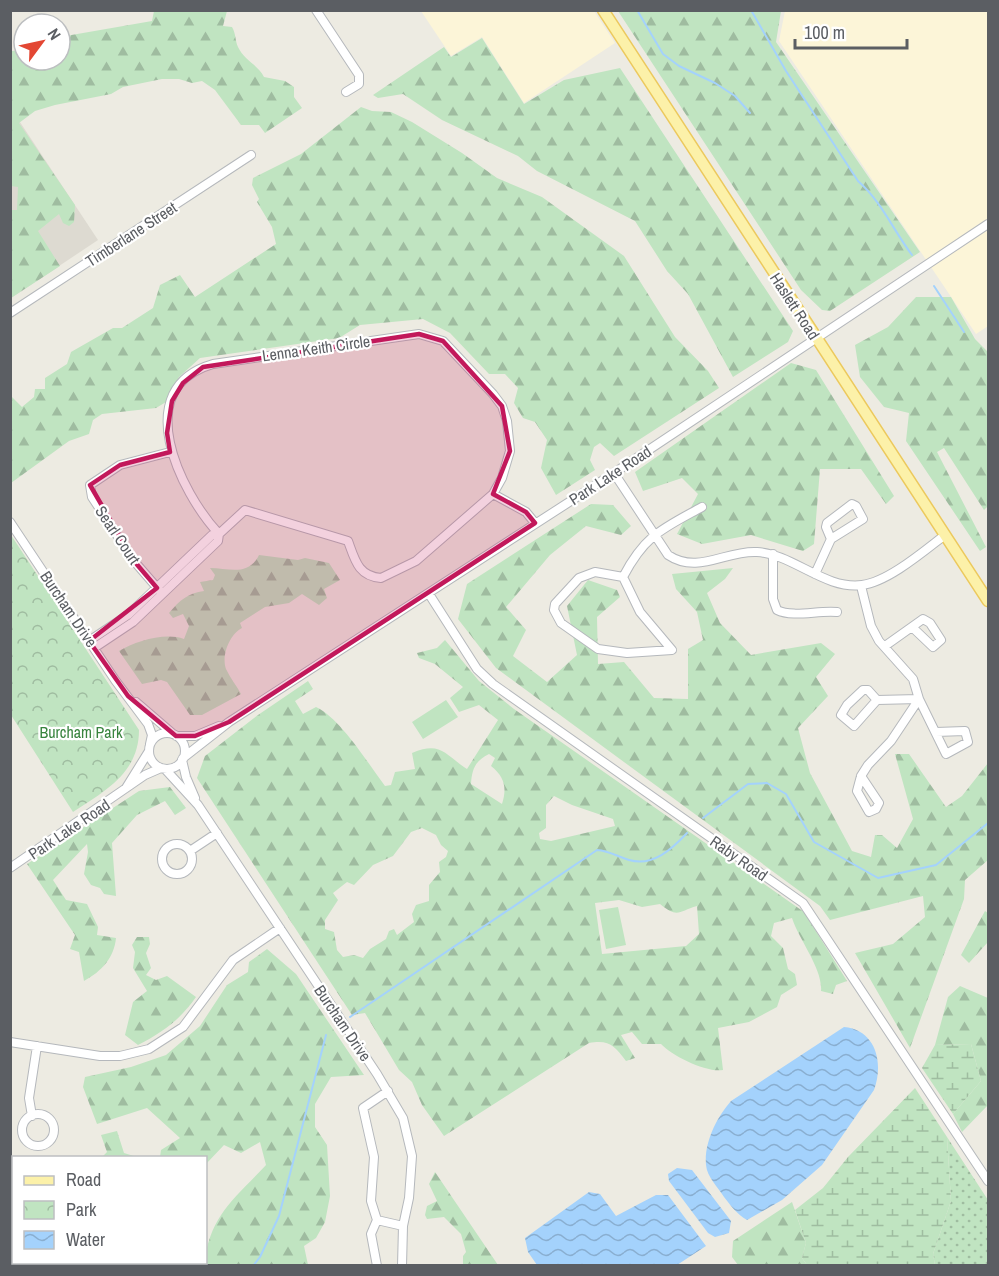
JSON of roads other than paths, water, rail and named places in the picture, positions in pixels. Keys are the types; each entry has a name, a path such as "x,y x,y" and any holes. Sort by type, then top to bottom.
{"main road":[{"name":"Haslett Road","path":"603,10 988,602"}],"street":[{"path":"316,10 359,75 359,84 346,92"},
{"name":"Timberlane Street","path":"10,313 251,155"},
{"name":"Park Lake Road","path":"183,759 229,722 614,473 988,224"},
{"name":"Lenna Keith Circle","path":"89,640 128,615 212,535 219,534 245,510 348,541 358,567 364,573 381,578 416,561 493,494 502,478 510,451 502,406 443,341 419,334 203,367 183,383 172,401 167,433 170,452 199,508 219,534 218,541 133,622 94,648"},
{"name":"Searl Court","path":"162,594 134,561 92,497 90,485 120,465 170,452"},
{"path":"614,473 668,555 678,562 705,563 739,553 756,551 773,554 826,579 861,585 899,568 945,535"},
{"path":"493,494 526,512 536,524"},
{"path":"815,574 831,539 863,519 856,506 852,504 827,523 826,527 831,539"},
{"path":"623,577 641,545 653,534 702,507"},
{"name":"Burcham Drive","path":"10,522 148,724 152,735 150,747"},
{"path":"773,554 774,599 777,610 785,614 811,611 837,612"},
{"path":"595,572 623,577 640,612 672,650 627,653 598,649 561,623 554,609 555,604 579,578 595,572"},
{"path":"861,585 871,626 913,679 919,699 936,732"},
{"name":"Raby Road","path":"429,594 477,669 493,684 803,903 988,1181"},
{"path":"885,646 912,627"},
{"path":"877,700 868,690 863,690 847,705 841,715 854,726 877,700 919,699"},
{"name":"Burcham Drive","path":"128,696 175,735"},
{"path":"861,776 897,734 919,699"},
{"name":"Park Lake Road","path":"175,735 195,736 229,722"},
{"path":"158,735 175,735 184,745 183,759 174,767 163,768 151,760 150,747 158,735"},
{"name":"Park Lake Road","path":"126,789 150,747"},
{"name":"Burcham Drive","path":"183,759 186,777 198,805"},
{"name":"Park Lake Road","path":"10,868 126,789 163,768"},
{"name":"Burcham Drive","path":"163,768 198,805 388,1091 403,1118 412,1156 409,1198 403,1226 402,1266"},
{"path":"190,851 217,833"},
{"path":"182,845 190,851 191,866 184,873 175,874 163,866 162,856 167,847 182,845"},
{"path":"10,1042 110,1057 140,1052 158,1045 189,1020 233,960 280,928"},
{"path":"32,1116 29,1098 37,1046"},
{"path":"377,1266 371,1234 377,1220 371,1201 375,1157 363,1108 388,1091"},
{"path":"32,1116 46,1117 53,1126 51,1138 42,1145 30,1143 23,1134 25,1122 32,1116"},
{"path":"377,1220 403,1226"}],"water":[{"path":"844,1027 864,1034 875,1050 878,1069 874,1090 822,1165 782,1200 747,1220 729,1204 708,1174 707,1148 716,1122 731,1101"},
{"path":"677,1168 692,1170 731,1221 729,1233 715,1237 708,1233 669,1181 668,1174"},
{"path":"589,1192 600,1194 616,1216 656,1195 668,1195 706,1246 677,1265 537,1265 528,1252 525,1238"},
{"path":"39,1264 173,1264 172,1266"}],"waterway":[{"path":"637,10 663,54 679,66 715,83 735,96 750,113"},
{"path":"751,10 786,71 858,181 881,207 912,255"},
{"path":"934,286 964,332"},
{"path":"703,818 748,784 767,783 786,794 814,842 878,878 936,865 988,823"},
{"path":"350,1017 597,850 629,860 646,861 661,855 687,833"},
{"path":"253,1266 260,1257 279,1216 326,1035"}],"park label":[{"name":"Burcham Park","path":"81,732"}]}
